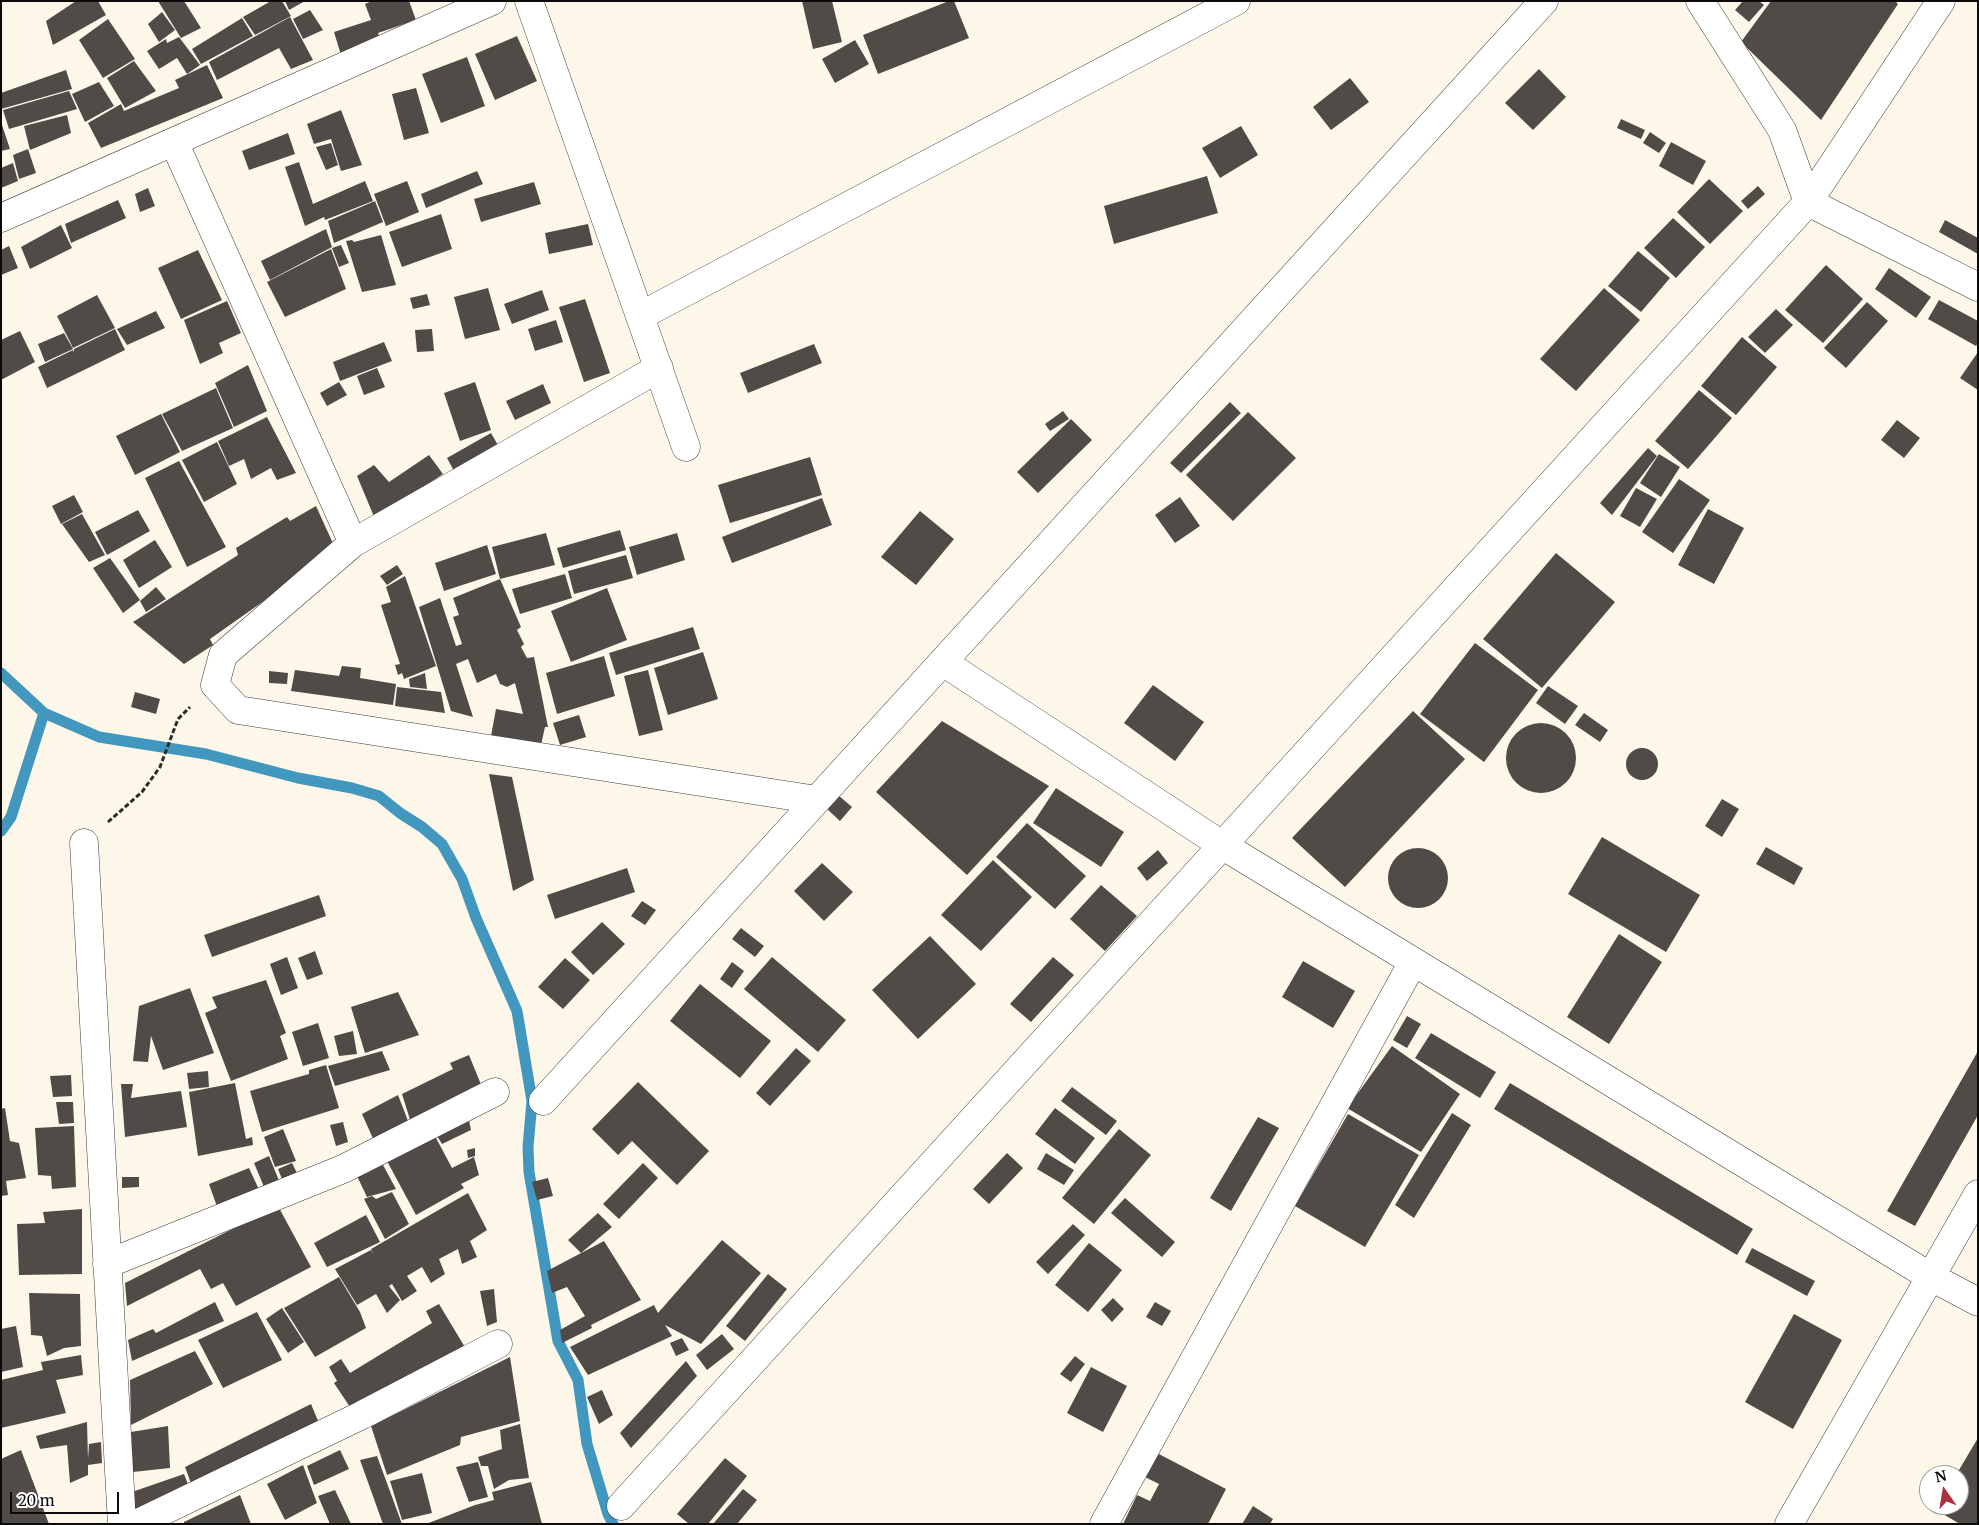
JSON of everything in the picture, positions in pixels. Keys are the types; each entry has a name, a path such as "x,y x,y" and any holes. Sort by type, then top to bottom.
{"street":[{"path":"1,218 492,1"},
{"path":"529,1 686,447"},
{"path":"640,316 1236,1"},
{"path":"543,1101 1544,1"},
{"path":"1700,1 1782,130 1808,202 1978,287"},
{"path":"621,1506 1808,202 1941,1"},
{"path":"174,142 353,543"},
{"path":"659,368 353,543 223,655 215,685 238,710 817,800"},
{"path":"943,662 1222,846 1931,1276 1978,1302"},
{"path":"84,843 122,1524"},
{"path":"1104,1524 1413,962"},
{"path":"106,1264 343,1169 495,1092"},
{"path":"1789,1524 1978,1194"},
{"path":"136,1524 362,1414 498,1344"}],"path":[{"path":"84,843 142,792 160,767 178,718"}],"building":[{"path":"76,1 98,1 106,15 53,45 46,21"},
{"path":"158,1 184,1 201,28 181,38"},
{"path":"271,1 282,1 291,16 255,35 243,17"},
{"path":"285,1 305,1 289,10"},
{"path":"372,1 409,1 416,20 378,33 381,42 341,55 334,32 371,20 365,4"},
{"path":"802,1 832,1 842,42 813,49"},
{"path":"949,1 954,1 969,38 878,74 863,35"},
{"path":"1743,1 1759,1 1764,5 1749,22 1735,10"},
{"path":"1771,1 1895,1 1898,4 1821,120 1741,42"},
{"path":"310,10 323,30 303,39 293,19"},
{"path":"162,12 175,30 159,42 148,24"},
{"path":"290,17 313,60 291,69 279,48 217,80 209,62"},
{"path":"242,18 253,36 201,64 192,49"},
{"path":"108,19 135,59 103,78 79,40"},
{"path":"517,36 537,81 495,100 475,54"},
{"path":"179,37 200,65 187,74 177,58 159,69 147,51 166,39 167,43"},
{"path":"855,40 869,64 835,83 822,59"},
{"path":"467,57 485,106 441,123 422,74"},
{"path":"134,61 156,91 125,108 107,78"},
{"path":"207,65 223,98 101,148 88,123 121,104 124,111 179,88 175,80"},
{"path":"1539,69 1566,97 1533,130 1505,103"},
{"path":"66,70 72,89 1,109 1,93"},
{"path":"1350,78 1369,102 1331,130 1313,107"},
{"path":"99,82 114,106 85,122 72,94"},
{"path":"416,88 429,133 404,140 392,94"},
{"path":"69,91 77,109 9,129 3,110"},
{"path":"341,110 362,165 341,171 331,139 314,144 307,124"},
{"path":"67,115 71,133 30,150 24,126"},
{"path":"1621,119 1645,130 1641,139 1617,128"},
{"path":"1,122 10,149 1,151"},
{"path":"1241,126 1258,155 1220,178 1202,148"},
{"path":"1650,132 1666,143 1659,153 1643,143"},
{"path":"288,133 295,154 249,170 242,151"},
{"path":"1671,142 1706,161 1693,185 1659,166"},
{"path":"331,143 338,165 326,170 316,147"},
{"path":"28,149 36,173 19,179 13,155"},
{"path":"299,162 313,204 365,181 373,201 325,220 324,217 305,226 285,167"},
{"path":"13,163 18,181 1,188 1,168"},
{"path":"477,171 483,184 426,208 421,194"},
{"path":"1207,176 1218,213 1114,244 1104,206"},
{"path":"1709,179 1743,211 1710,244 1677,212"},
{"path":"407,181 419,212 386,226 374,194"},
{"path":"534,182 541,204 481,222 474,199"},
{"path":"1758,186 1765,194 1748,209 1741,201"},
{"path":"148,188 155,206 140,212 135,194"},
{"path":"118,200 126,218 71,243 65,224"},
{"path":"375,201 383,222 334,243 328,221"},
{"path":"441,214 452,249 402,267 389,232"},
{"path":"1673,218 1705,247 1676,278 1644,248"},
{"path":"1945,220 1978,238 1978,254 1939,232"},
{"path":"588,224 593,245 549,254 545,233"},
{"path":"61,225 72,248 30,269 21,247"},
{"path":"326,229 332,247 270,280 261,261"},
{"path":"381,235 396,285 362,292 346,241 352,240 354,242"},
{"path":"341,245 349,263 339,267 332,248"},
{"path":"9,246 18,268 1,275 1,250"},
{"path":"331,249 346,289 285,317 267,282"},
{"path":"198,250 222,300 181,319 158,268"},
{"path":"1638,251 1670,278 1641,312 1608,286"},
{"path":"1826,265 1863,299 1823,343 1785,310"},
{"path":"1889,268 1931,297 1916,318 1875,289"},
{"path":"488,288 500,330 465,339 454,297"},
{"path":"1604,288 1640,320 1576,391 1540,359"},
{"path":"542,290 549,310 512,324 504,304"},
{"path":"427,294 430,305 413,309 410,298"},
{"path":"97,295 115,328 73,348 57,316"},
{"path":"585,299 610,373 584,382 559,307"},
{"path":"1939,300 1978,321 1978,343 1976,346 1928,319"},
{"path":"227,301 241,333 219,343 223,353 200,364 184,320"},
{"path":"1867,302 1888,321 1846,368 1824,348"},
{"path":"1776,309 1793,325 1765,353 1748,337"},
{"path":"156,311 165,328 127,345 117,329"},
{"path":"556,320 563,342 535,351 528,329"},
{"path":"115,329 125,350 47,388 38,367 73,350 74,352 74,349"},
{"path":"432,329 434,351 417,352 415,330"},
{"path":"20,331 35,362 1,380 1,340"},
{"path":"64,333 73,349 45,362 38,344"},
{"path":"1742,337 1777,367 1736,415 1701,386"},
{"path":"384,342 392,361 340,381 333,362"},
{"path":"814,344 822,363 748,393 740,373"},
{"path":"1978,352 1978,390 1960,378"},
{"path":"248,365 267,411 234,427 215,383"},
{"path":"377,368 385,387 364,395 357,376"},
{"path":"339,382 347,395 327,406 320,393"},
{"path":"475,382 491,430 460,441 444,393"},
{"path":"543,384 551,403 515,420 506,401"},
{"path":"216,388 233,428 182,451 162,414"},
{"path":"1699,390 1732,418 1688,469 1655,441"},
{"path":"1230,402 1241,413 1181,473 1170,463"},
{"path":"1063,411 1069,419 1050,431 1045,424"},
{"path":"1248,412 1296,458 1233,521 1186,475"},
{"path":"161,414 180,452 135,475 116,436"},
{"path":"267,417 296,473 277,480 271,468 251,479 244,459 229,466 218,441"},
{"path":"1071,419 1092,440 1038,493 1017,472"},
{"path":"1897,420 1920,438 1904,458 1881,440"},
{"path":"491,433 499,447 454,471 447,458"},
{"path":"217,442 237,484 204,502 182,460"},
{"path":"1648,448 1657,456 1612,515 1600,503"},
{"path":"1659,454 1680,467 1661,497 1640,483"},
{"path":"429,455 443,474 375,519 357,476 374,465 389,482"},
{"path":"810,457 822,495 730,523 718,485"},
{"path":"179,461 226,547 187,567 145,478"},
{"path":"1679,479 1710,500 1673,553 1642,532"},
{"path":"1636,488 1657,499 1640,527 1620,516"},
{"path":"74,495 83,512 61,524 52,506"},
{"path":"1180,497 1200,526 1175,543 1155,515"},
{"path":"822,498 832,525 732,563 722,537"},
{"path":"316,506 336,550 210,639 213,645 184,664 133,622 238,555 236,548 287,517 290,521"},
{"path":"1708,509 1744,528 1714,584 1678,565"},
{"path":"138,510 150,531 107,555 95,532"},
{"path":"920,511 954,539 916,585 881,557"},
{"path":"82,514 105,555 89,562 62,524"},
{"path":"620,530 626,550 563,568 557,548"},
{"path":"546,533 555,565 500,579 492,547"},
{"path":"677,533 685,560 637,575 629,547"},
{"path":"155,540 172,567 139,588 123,560"},
{"path":"487,545 496,574 444,591 435,563"},
{"path":"1556,553 1615,602 1542,688 1483,639"},
{"path":"626,555 633,578 574,594 568,571"},
{"path":"110,558 140,600 123,613 93,568"},
{"path":"397,565 403,574 387,585 380,576"},
{"path":"565,574 572,598 520,614 512,589"},
{"path":"405,576 436,666 404,679 402,673 398,675 395,665 400,664 381,605 391,602 386,587"},
{"path":"500,579 521,627 517,630 524,644 521,647 527,658 534,657 548,727 545,727 541,745 491,736 496,709 523,714 515,683 507,687 500,684 496,674 477,683 468,659 456,664 473,717 451,711 419,607 440,598 456,646 462,644 453,617 459,615 453,598"},
{"path":"156,587 166,599 146,612 140,601"},
{"path":"607,588 627,640 571,662 551,611"},
{"path":"693,627 700,649 616,675 609,653"},
{"path":"1475,643 1538,690 1484,762 1420,714"},
{"path":"703,652 718,699 668,715 654,668"},
{"path":"604,656 615,696 557,714 546,673"},
{"path":"342,666 361,668 360,678 396,684 393,705 291,691 295,670 339,676"},
{"path":"648,670 663,730 639,736 624,676"},
{"path":"269,671 288,673 287,684 269,683"},
{"path":"425,673 427,689 410,687 409,679"},
{"path":"1153,685 1204,722 1175,761 1124,723"},
{"path":"1548,686 1578,706 1565,724 1536,703"},
{"path":"397,687 441,692 445,713 395,706"},
{"path":"135,692 160,699 156,714 131,707"},
{"path":"1413,711 1465,759 1345,887 1292,838"},
{"path":"1584,713 1608,730 1600,742 1575,725"},
{"path":"579,715 586,737 560,745 553,723"},
{"path":"942,721 1049,786 967,875 876,792"},
{"path":"1541,723 1554,726 1566,733 1573,745 1576,758 1573,771 1566,783 1554,790 1541,793 1528,790 1516,783 1509,771 1506,758 1509,745 1516,733 1528,726"},
{"path":"1642,748 1648,749 1653,753 1657,758 1657,770 1653,775 1648,779 1642,780 1636,779 1631,775 1627,770 1626,764 1627,758 1631,753 1636,749"},
{"path":"489,774 512,777 534,880 513,891"},
{"path":"1056,788 1124,832 1101,867 1033,823"},
{"path":"838,795 852,807 840,821 826,808"},
{"path":"1722,799 1739,809 1722,837 1705,826"},
{"path":"1027,823 1086,876 1055,909 996,857"},
{"path":"1602,837 1700,895 1666,952 1568,894"},
{"path":"1766,847 1803,868 1794,885 1756,864"},
{"path":"1418,848 1435,853 1443,861 1448,878 1443,895 1435,903 1418,908 1401,903 1393,895 1388,878 1393,861 1401,853"},
{"path":"1158,850 1168,863 1147,881 1137,868"},
{"path":"993,860 1032,897 981,951 941,915"},
{"path":"822,863 853,892 824,921 794,891"},
{"path":"627,868 635,892 555,919 547,895"},
{"path":"1101,885 1137,916 1105,951 1070,919"},
{"path":"319,895 326,916 212,957 204,935"},
{"path":"642,901 656,910 645,925 631,916"},
{"path":"602,922 625,944 593,975 571,952"},
{"path":"741,928 764,946 755,957 732,939"},
{"path":"1619,934 1662,962 1609,1044 1567,1017"},
{"path":"930,936 976,984 918,1039 872,990"},
{"path":"315,951 323,974 307,980 298,958"},
{"path":"287,957 298,988 281,995 270,964"},
{"path":"772,957 846,1020 818,1052 744,989"},
{"path":"1053,957 1074,975 1031,1022 1010,1004"},
{"path":"565,958 590,980 563,1009 538,987"},
{"path":"1303,961 1355,991 1333,1028 1282,997"},
{"path":"732,962 744,971 732,988 720,979"},
{"path":"266,980 286,1033 280,1036 288,1059 231,1081 205,1013 217,1008 212,997"},
{"path":"700,984 771,1041 740,1078 670,1021"},
{"path":"190,988 214,1053 163,1070 151,1036 148,1062 133,1061 139,1006"},
{"path":"398,992 419,1035 365,1053 351,1007"},
{"path":"1407,1016 1421,1024 1407,1048 1393,1040"},
{"path":"318,1023 329,1058 303,1066 292,1032"},
{"path":"353,1031 357,1054 339,1056 334,1036"},
{"path":"1431,1033 1496,1072 1480,1098 1415,1058"},
{"path":"1392,1046 1460,1094 1421,1152 1347,1108"},
{"path":"796,1048 811,1061 770,1106 756,1093"},
{"path":"382,1051 390,1070 335,1086 328,1066"},
{"path":"1978,1051 1978,1115 1915,1226 1887,1211"},
{"path":"469,1055 484,1092 412,1126 402,1094 453,1069 450,1063"},
{"path":"326,1065 339,1108 262,1132 250,1091 309,1074 309,1070"},
{"path":"208,1071 209,1087 189,1089 187,1073"},
{"path":"71,1075 72,1096 53,1097 50,1076"},
{"path":"638,1082 709,1151 677,1185 632,1141 618,1155 592,1129"},
{"path":"235,1083 246,1139 252,1137 253,1145 198,1156 189,1092"},
{"path":"1510,1083 1753,1229 1737,1255 1494,1109"},
{"path":"121,1084 133,1084 131,1098 181,1091 187,1127 125,1137"},
{"path":"1072,1087 1117,1121 1106,1135 1061,1101"},
{"path":"398,1095 410,1126 375,1143 362,1114"},
{"path":"56,1102 73,1102 74,1123 59,1124"},
{"path":"5,1108 10,1141 19,1143 26,1178 6,1181 8,1195 1,1196 1,1109"},
{"path":"1055,1108 1095,1138 1075,1164 1035,1134"},
{"path":"467,1110 471,1130 442,1144 432,1128"},
{"path":"1452,1113 1471,1125 1414,1218 1395,1205"},
{"path":"1348,1114 1419,1155 1365,1247 1295,1206"},
{"path":"1258,1117 1279,1128 1231,1211 1210,1198"},
{"path":"343,1122 348,1142 336,1146 330,1125"},
{"path":"74,1126 76,1187 52,1189 51,1176 38,1175 35,1128"},
{"path":"283,1129 296,1161 275,1167 264,1137"},
{"path":"1119,1129 1151,1155 1094,1224 1062,1198"},
{"path":"435,1136 452,1168 474,1157 479,1175 461,1184 464,1188 416,1215 387,1161"},
{"path":"475,1148 475,1156 468,1158 467,1150"},
{"path":"1007,1153 1023,1168 989,1204 973,1189"},
{"path":"1046,1153 1074,1170 1064,1185 1037,1169"},
{"path":"269,1156 282,1188 267,1194 254,1163"},
{"path":"292,1163 302,1183 286,1189 278,1169"},
{"path":"643,1163 658,1178 619,1219 603,1204"},
{"path":"383,1165 396,1189 367,1197 357,1176"},
{"path":"249,1168 262,1196 220,1215 209,1184"},
{"path":"122,1177 139,1177 139,1187 122,1188"},
{"path":"548,1178 553,1196 537,1200 532,1182"},
{"path":"392,1192 409,1224 385,1239 364,1199 372,1196 376,1199"},
{"path":"468,1193 487,1230 470,1241 477,1257 462,1264 458,1249 439,1259 445,1274 431,1283 422,1267 407,1276 417,1291 402,1301 392,1284 389,1286 400,1300 387,1313 376,1294 357,1305 335,1269 371,1250 374,1255 371,1249"},
{"path":"1125,1198 1175,1242 1162,1257 1111,1213"},
{"path":"278,1206 311,1267 236,1306 223,1283 211,1289 200,1269 127,1306 125,1283"},
{"path":"82,1209 82,1274 19,1275 17,1224 45,1223 43,1212"},
{"path":"598,1213 612,1227 581,1253 568,1240"},
{"path":"366,1215 380,1242 327,1267 314,1243"},
{"path":"1073,1224 1085,1235 1048,1274 1036,1262"},
{"path":"722,1240 761,1273 701,1344 665,1325 672,1336 588,1375 570,1347 654,1305 658,1313"},
{"path":"604,1241 641,1300 591,1325 592,1328 562,1343 560,1330 585,1316 567,1287 552,1293 547,1271"},
{"path":"1089,1243 1122,1270 1088,1312 1055,1285"},
{"path":"1752,1248 1815,1281 1807,1296 1745,1262"},
{"path":"768,1274 787,1289 745,1341 726,1326"},
{"path":"339,1277 360,1312 366,1328 315,1357 284,1308"},
{"path":"494,1289 497,1322 487,1326 480,1291"},
{"path":"29,1293 80,1294 81,1346 64,1348 47,1356 42,1336 31,1335"},
{"path":"1113,1298 1124,1309 1112,1322 1101,1310"},
{"path":"215,1302 224,1321 132,1361 128,1340 153,1329 156,1333"},
{"path":"1155,1302 1171,1311 1162,1326 1146,1317"},
{"path":"439,1304 466,1349 350,1407 334,1383 337,1381 329,1367 341,1359 350,1373 432,1323 426,1311"},
{"path":"282,1308 304,1342 288,1353 266,1319"},
{"path":"257,1312 282,1360 223,1388 198,1340"},
{"path":"1794,1314 1842,1340 1793,1429 1745,1402"},
{"path":"16,1326 23,1367 1,1372 1,1329"},
{"path":"722,1334 734,1349 707,1370 696,1355"},
{"path":"682,1338 689,1350 676,1356 670,1343"},
{"path":"195,1351 213,1384 131,1425 130,1380"},
{"path":"81,1355 83,1375 56,1380 66,1413 1,1428 1,1380 43,1370 41,1362"},
{"path":"1075,1356 1085,1364 1071,1382 1060,1374"},
{"path":"510,1357 520,1421 461,1437 460,1445 387,1475 371,1426"},
{"path":"686,1361 697,1376 631,1448 620,1433"},
{"path":"1091,1367 1127,1386 1103,1432 1067,1413"},
{"path":"602,1390 613,1415 599,1424 587,1397"},
{"path":"311,1404 321,1428 192,1486 185,1467"},
{"path":"87,1422 88,1459 89,1444 101,1442 102,1463 88,1465 88,1475 70,1483 67,1445 40,1449 36,1436"},
{"path":"520,1424 529,1478 509,1480 494,1489 488,1466 481,1466 478,1457 502,1449 500,1430"},
{"path":"168,1426 170,1468 133,1472 131,1432"},
{"path":"1978,1438 1978,1524 1960,1524 1945,1515 1969,1515 1969,1465 1962,1465"},
{"path":"21,1450 49,1524 1,1524 1,1459"},
{"path":"340,1450 349,1469 314,1485 307,1466"},
{"path":"1155,1452 1226,1489 1208,1524 1123,1524 1137,1495 1150,1501 1159,1484 1143,1476"},
{"path":"377,1456 402,1524 383,1524 360,1460"},
{"path":"725,1458 747,1476 708,1524 689,1524 677,1514"},
{"path":"478,1462 488,1497 469,1502 456,1467"},
{"path":"303,1465 317,1503 285,1520 267,1484"},
{"path":"422,1473 432,1513 402,1520 390,1481"},
{"path":"184,1474 189,1487 134,1511 132,1492"},
{"path":"531,1482 542,1524 426,1524 475,1505 494,1500 492,1492"},
{"path":"743,1489 757,1500 737,1524 713,1524"},
{"path":"335,1490 351,1524 330,1524 318,1496"},
{"path":"240,1495 251,1524 184,1524 184,1522"},
{"path":"1253,1506 1273,1519 1270,1524 1242,1524"}],"waterway":[{"path":"1,673 44,713 99,737 206,754 298,778 352,788 379,796 442,844 462,879 476,918 517,1011 532,1101 528,1147 529,1172 558,1341 578,1380 587,1444 608,1514 613,1524"},
{"path":"1,831 11,817 44,713"}]}
